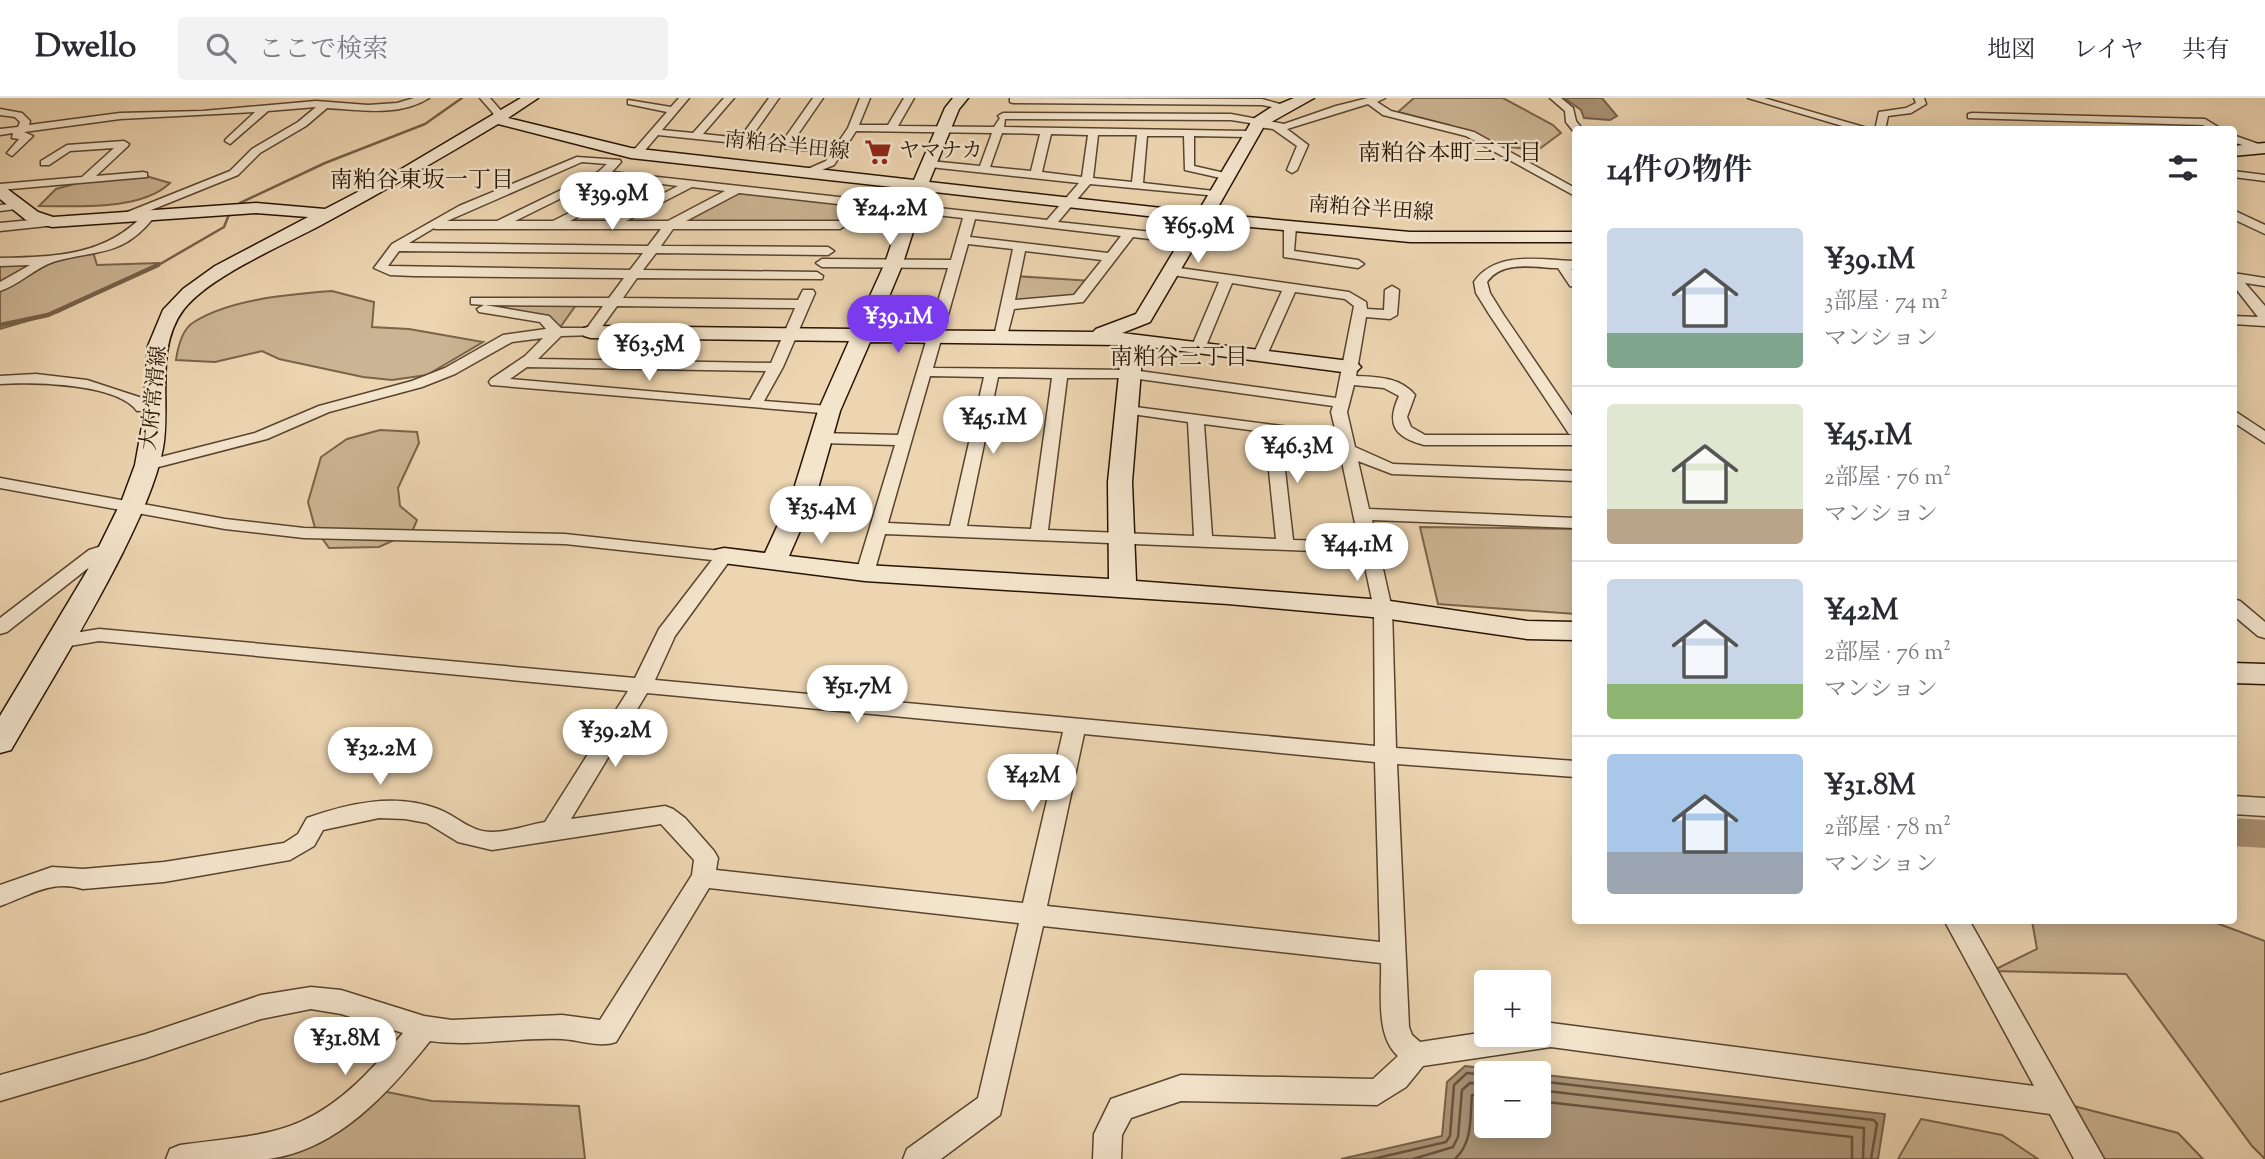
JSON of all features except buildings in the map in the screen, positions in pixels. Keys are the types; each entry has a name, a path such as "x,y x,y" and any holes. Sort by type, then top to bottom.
{"street":[{"path":"0,132 92,118 204,114 323,102 368,108 398,106 424,98"},
{"path":"485,98 498,113 499,120"},
{"name":"大府常滑線","path":"0,742 111,548 130,508 147,465 154,436 156,364 160,337 173,310 199,285 222,270 499,120 531,98"},
{"path":"635,98 631,102 673,110"},
{"path":"498,225 602,174 620,157 634,153 684,98"},
{"path":"696,136 729,98"},
{"path":"743,141 774,98"},
{"path":"785,145 818,98"},
{"path":"784,192 806,173 830,163 853,128 865,98"},
{"path":"891,128 909,98"},
{"path":"773,563 805,492 829,411 894,263 920,185 952,108 961,98"},
{"path":"1083,338 1112,331 1143,318 1214,194 1242,152 1253,126 1307,98"},
{"path":"1555,98 1570,110 1571,122 1574,126"},
{"path":"1753,98 1854,126"},
{"path":"1881,126 1883,114 1916,109 1921,104 1919,98"},
{"path":"984,170 996,131 1014,99 1187,99 1262,102 1286,107"},
{"path":"853,128 1189,133 1300,123 1339,108 1375,99 1387,113 1470,134 1569,187"},
{"path":"1117,132 1121,100"},
{"path":"129,215 234,173 256,152 302,124 323,102"},
{"path":"230,141 267,107"},
{"path":"0,112 22,117 25,121 24,128 16,136 28,136 12,153"},
{"path":"1003,116 1231,117 1253,126"},
{"path":"1985,126 1972,116 2205,122 2212,126"},
{"name":"南粕谷半田線","path":"499,120 634,153 1290,227 1441,239 1572,237"},
{"path":"1278,127 1303,145 1292,170"},
{"path":"655,132 838,150"},
{"path":"1036,174 1046,132"},
{"path":"1049,225 1087,180 1093,132"},
{"path":"1137,186 1142,133"},
{"path":"1189,133 1189,168 1225,176"},
{"path":"2237,139 2262,148"},
{"path":"45,163 67,148 124,144 86,179"},
{"path":"2237,151 2262,148"},
{"path":"615,162 581,159 463,208 396,247 380,268 390,271 633,274 822,263 957,264"},
{"path":"930,164 1214,194"},
{"path":"4,187 30,171"},
{"path":"602,174 784,192 1190,240"},
{"path":"4,187 143,175"},
{"path":"2237,175 2263,179"},
{"path":"555,225 644,179"},
{"path":"610,225 690,184"},
{"path":"4,187 32,216 52,222"},
{"path":"591,332 670,225 737,189"},
{"path":"755,404 776,367 840,225 855,202"},
{"path":"0,208 20,206"},
{"path":"0,227 256,208 328,214"},
{"path":"0,262 48,260 119,243 149,216"},
{"path":"865,573 970,216"},
{"path":"2237,216 2265,230"},
{"path":"432,225 840,225"},
{"path":"1290,227 1287,254 1358,264"},
{"path":"1009,305 1078,299 1129,234"},
{"path":"964,240 1111,257"},
{"path":"396,247 653,249 822,263"},
{"path":"1001,337 1020,247"},
{"path":"0,287 48,260"},
{"path":"1568,265 1536,263 1501,266 1486,273 1480,282 1483,293 1496,314 1572,427"},
{"path":"1172,271 1349,296 1361,305 1349,374 1339,412 1383,609 1396,1027 1402,1044 1416,1055"},
{"path":"479,273 476,301 480,308 544,319 557,332"},
{"path":"2237,278 2265,282"},
{"path":"1199,346 1227,279"},
{"path":"2237,281 2258,305 2265,320 2237,320"},
{"path":"1260,355 1290,288"},
{"path":"1360,312 1390,315 1392,290"},
{"path":"476,301 803,304"},
{"path":"1143,318 1150,328 1169,342"},
{"path":"557,332 496,382 829,411"},
{"path":"147,465 261,436 335,405 417,384 450,371 508,338 557,332 935,335 1169,342 1260,355 1394,385 1407,395 1400,411 1402,426 1407,433 1424,440 1572,440"},
{"path":"1123,588 1119,538 1125,408 1135,339"},
{"path":"522,363 776,367"},
{"path":"923,372 1132,373 1342,403"},
{"path":"957,532 992,372"},
{"path":"1038,535 1060,373"},
{"path":"0,380 33,376 76,380 137,401 142,408 155,406"},
{"path":"1125,408 1272,429 1346,444 1376,464 1392,468 1572,476"},
{"path":"1196,418 1203,541"},
{"path":"2237,420 2265,421"},
{"path":"2237,421 2265,438"},
{"path":"1272,429 1285,544"},
{"path":"821,438 903,440"},
{"path":"0,483 225,524 304,533 565,539 865,573 1123,588 1383,609 1527,631 1572,631"},
{"path":"1363,514 1572,523"},
{"path":"877,528 1370,548"},
{"path":"0,628 95,554 111,548"},
{"path":"552,830 642,685 666,634 724,556"},
{"path":"2237,608 2265,632"},
{"path":"58,642 99,635 1388,755 1572,769"},
{"path":"2237,673 2265,674"},
{"path":"917,1159 990,1106 1075,725"},
{"path":"2237,805 2265,807"},
{"path":"0,896 51,877 74,875 83,879 164,872 290,851 306,839 315,824 335,817 379,809 405,810 433,816 466,836 492,841 552,830 665,816 677,824 706,858 704,878 686,901 607,1033 562,1027 479,1032 424,1028 341,1002 310,998 291,1000 0,1088"},
{"path":"704,878 1394,954"},
{"path":"1958,924 2090,1159"},
{"path":"180,1159 272,1151 309,1132 338,1113 396,1063 424,1028"},
{"path":"1107,1159 1108,1134 1121,1108 1181,1088 1377,1092 1396,1078 1416,1055 1551,1035 2058,1102"}],"shaded area":[{"path":"1414,98 1503,98 1553,125 1561,133 1538,150 1508,147 1477,139 1449,125 1398,112"},
{"path":"146,176 170,183 158,192 126,203 39,206 56,189 100,177"},
{"path":"737,189 855,202 840,225 670,225"},
{"path":"93,252 97,265 160,263 58,312 0,329 0,266 50,263"},
{"path":"1014,276 1094,281 1078,299 1009,305"},
{"path":"332,291 374,302 372,327 409,329 483,342 427,375 392,380 363,377 279,359 262,351 215,362 176,360 186,329 209,314 261,299"},
{"path":"576,305 559,329 555,324 487,306"},
{"path":"380,430 417,432 419,443 398,488 400,506 417,520 412,532 379,547 329,548 315,528 308,502 321,457 347,439"},
{"path":"1420,527 1572,529 1572,614 1438,604"},
{"path":"2033,924 2219,924 2265,941 2265,1159 2252,1146 2126,974 1992,971 2037,949"},
{"path":"382,1091 432,1101 579,1106 585,1159 270,1159"},
{"path":"2066,1104 2178,1133 2203,1159 2097,1159"},
{"path":"1921,1119 2002,1135 2038,1159 1898,1159"}],"water":[{"path":"1564,98 1602,98 1617,116 1610,120 1584,118 1581,110"},
{"path":"1465,1066 1474,1067 1474,1138 1551,1138 1551,1075 1885,1114 1878,1159 1341,1159 1442,1136 1447,1082"}],"waterway":[{"path":"240,203 325,163 425,124 462,98"},
{"path":"155,267 224,227 230,212"},
{"path":"0,325 48,315 158,265"},
{"path":"2237,832 2265,834"}],"place":[{"name":"ヤマナカ","path":"878,152"}],"district":[{"name":"南粕谷本町三丁目","path":"1450,154"},
{"name":"南粕谷東坂一丁目","path":"422,181"},
{"name":"南粕谷三丁目","path":"1179,358"}]}
